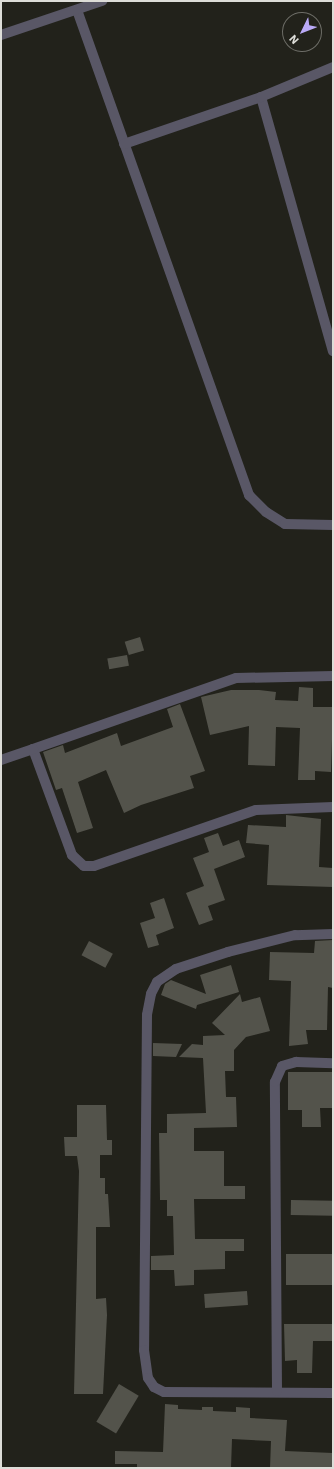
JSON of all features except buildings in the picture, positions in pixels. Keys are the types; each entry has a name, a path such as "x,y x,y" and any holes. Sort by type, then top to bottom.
{"street":[{"path":"1,35 102,1"},
{"path":"77,10 249,495 266,512 285,524 333,525"},
{"path":"124,144 261,97 333,67"},
{"path":"261,97 333,351"},
{"path":"1,760 236,678 333,676"},
{"path":"33,749 72,855 84,866 94,866 256,810 333,807"},
{"path":"333,934 295,935 228,952 176,969 157,982 148,1006 144,1350 148,1378 154,1387 164,1392 277,1391 333,1393"},
{"path":"277,1391 275,1082 282,1066 296,1062 333,1063"}]}
